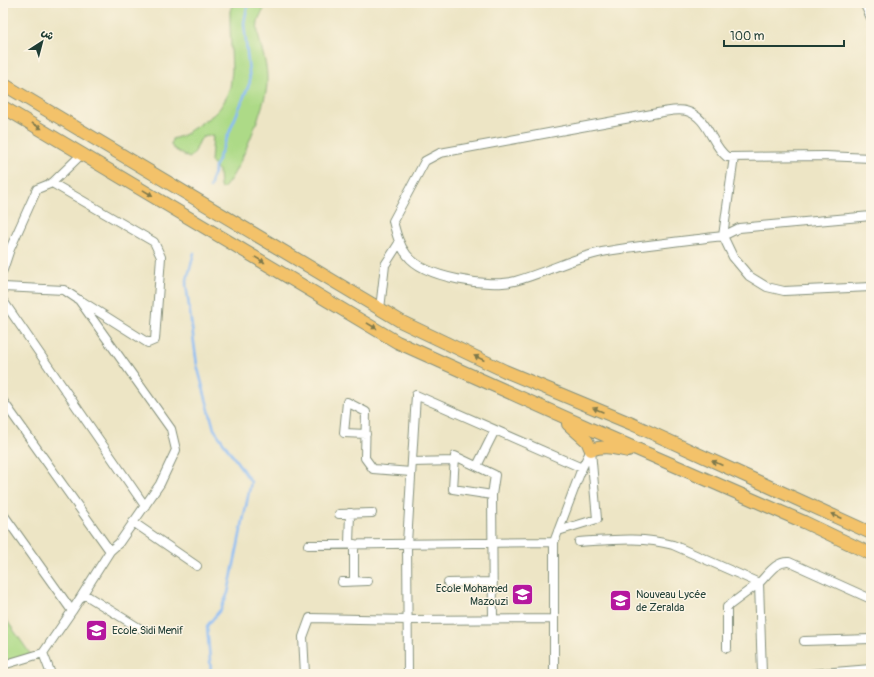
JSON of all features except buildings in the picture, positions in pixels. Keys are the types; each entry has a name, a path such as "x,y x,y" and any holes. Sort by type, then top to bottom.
{"highway":[{"path":"3,84 402,322 505,371 632,424 871,533"},
{"path":"3,107 83,153 397,342 871,554"},
{"path":"551,411 582,435 590,445 591,450 599,446 654,456"}],"street":[{"path":"864,3 871,18"},
{"path":"871,158 825,156 728,157 720,152 699,116 684,110 663,112 440,153 425,162 393,221 399,243 408,256 421,266 446,276 479,284 514,281 601,252 723,236 739,228 871,216"},
{"path":"3,270 10,248 37,189 52,183 83,153"},
{"path":"734,157 723,236 733,257 749,276 767,287 784,292 871,287"},
{"path":"3,288 64,290 148,342 155,340 161,257 154,242 52,183"},
{"path":"380,309 385,265 399,243"},
{"path":"3,665 43,653 84,594 110,551 119,543 160,484 176,450 172,429 79,300"},
{"path":"4,302 144,506"},
{"path":"97,325 117,323"},
{"path":"408,674 407,543 416,395 582,468"},
{"path":"3,401 110,551"},
{"path":"477,466 495,430"},
{"path":"366,434 365,458 373,469 411,472"},
{"path":"554,674 554,542 582,468 591,450"},
{"path":"558,531 597,519 591,450"},
{"path":"492,495 453,489 455,456 495,475 492,495 493,619"},
{"path":"412,462 455,461"},
{"path":"350,513 354,581"},
{"path":"339,514 372,513"},
{"path":"3,514 72,611"},
{"path":"133,522 197,566"},
{"path":"579,542 643,539 659,541 673,545 759,583"},
{"path":"308,545 554,542"},
{"path":"727,648 727,606 759,583 777,565 783,562 789,562 871,600"},
{"path":"342,582 368,581"},
{"path":"448,583 493,582"},
{"path":"759,583 762,674"},
{"path":"84,594 140,628"},
{"path":"305,674 303,637 310,618 408,620 554,619"},
{"path":"804,641 871,639"},
{"path":"43,653 51,674"},
{"path":"810,674 871,669"}],"green space":[{"path":"233,3 268,3 258,22 258,34 265,62 267,86 264,101 248,144 234,173 222,189 220,187 219,171 211,162 213,136 204,136 189,158 174,149 171,145 172,139 182,136 213,115 225,100 230,88 232,70 230,11"},
{"path":"3,615 31,655 3,662"}],"waterway":[{"path":"210,188 215,167 250,82 244,23 248,3"},
{"path":"194,253 186,284 197,365 214,429 251,482 228,593 221,609 207,626 211,672 209,674"}],"place":[{"name":"Ecole Mohamed Mazouzi","path":"523,594"},
{"name":"Nouveau Lycée de Zeralda","path":"620,600"},
{"name":"Ecole Sidi Menif","path":"96,630"}]}
